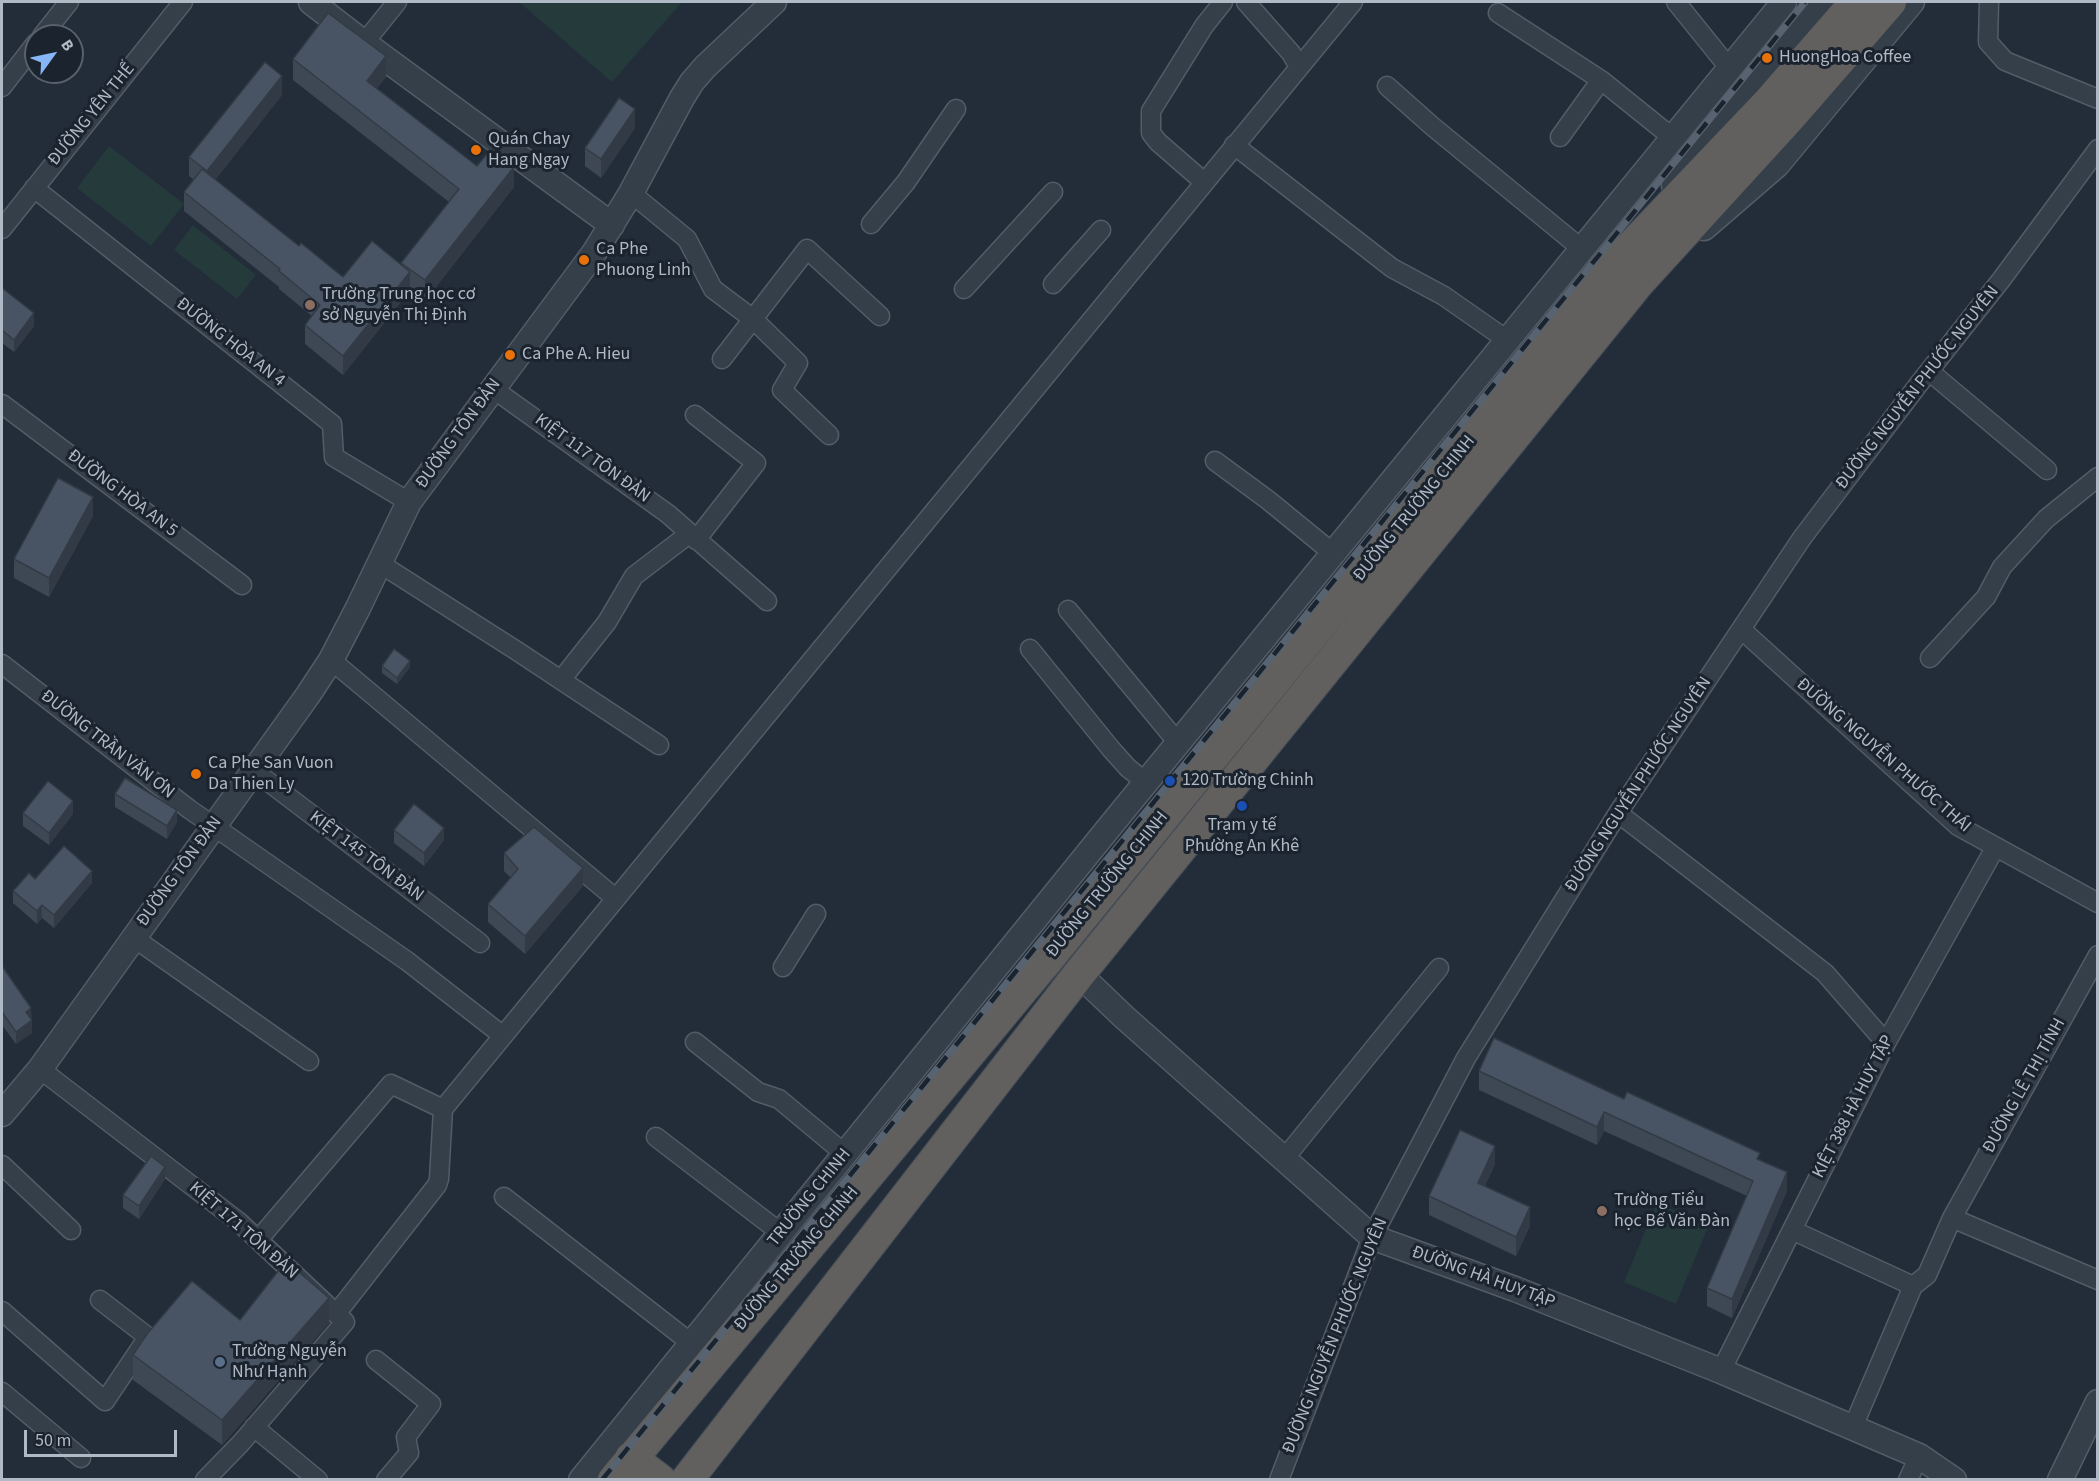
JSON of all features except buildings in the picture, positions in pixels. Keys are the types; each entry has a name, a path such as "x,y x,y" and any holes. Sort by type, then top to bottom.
{"highway":[{"path":"1779,110 1857,2"},
{"path":"1779,110 1890,2"},
{"name":"ĐƯỜNG TRƯỜNG CHINH","path":"623,1469 1051,955 1625,276 1779,110"},
{"name":"ĐƯỜNG TRƯỜNG CHINH","path":"687,1479 1625,276"},
{"path":"623,1469 660,1479"}],"street":[{"path":"52,24 69,2"},
{"name":"ĐƯỜNG YÊN THẾ","path":"2,229 183,2"},
{"path":"311,2 612,225"},
{"path":"364,43 396,2"},
{"path":"1204,182 1158,142 1151,133 1151,111 1204,26 1223,2"},
{"path":"1246,2 1291,53 1299,67"},
{"path":"205,1479 241,1443 345,1322 336,1314 437,1185 443,1108 1353,2"},
{"path":"1676,2 1730,69"},
{"path":"1625,276 1719,125 1825,2"},
{"path":"1625,276 1778,165 1912,2"},
{"path":"1989,2 1988,42 2005,61 2097,99"},
{"name":"ĐƯỜNG TÔN ĐẢN","path":"2,1114 40,1069 331,660 409,502 594,253 631,194 682,98 693,82 769,3"},
{"name":"ĐƯỜNG TRƯỜNG CHINH","path":"1038,916 1730,69 1775,6"},
{"path":"1498,13 1601,80 1673,138"},
{"path":"2,87 24,59"},
{"path":"1560,137 1601,80"},
{"path":"1387,86 1432,126 1582,249"},
{"path":"872,224 906,182 956,109"},
{"path":"1234,146 1392,268 1444,296 1507,340"},
{"name":"ĐƯỜNG NGUYỄN PHƯỚC NGUYÊN","path":"1279,1479 1372,1237 1466,1058 1618,813 1802,538 2001,280 2097,149"},
{"name":"ĐƯỜNG HÒA AN 4","path":"34,188 332,424 334,457 409,502"},
{"path":"964,289 1053,192"},
{"path":"631,194 687,239 713,289 753,319 798,363 782,390 829,435"},
{"path":"1053,284 1101,230"},
{"path":"722,359 807,249 880,316"},
{"path":"1929,371 2047,470"},
{"name":"KIỆT 117 TÔN ĐẢN","path":"492,388 668,514 767,601"},
{"name":"ĐƯỜNG HÒA AN 5","path":"2,404 242,585"},
{"path":"561,680 607,622 634,576 692,537 756,464 695,415"},
{"path":"1215,461 1268,500 1334,554"},
{"path":"1930,658 1986,597 2002,567 2046,519 2097,477"},
{"path":"379,562 659,745"},
{"path":"1068,610 1179,744"},
{"name":"ĐƯỜNG NGUYỄN PHƯỚC THÁI","path":"1741,629 1958,826 2097,903"},
{"path":"1030,649 1111,749 1128,768 1147,783"},
{"path":"331,660 615,898"},
{"name":"ĐƯỜNG TRẦN VĂN ƠN","path":"2,664 213,827 407,962 502,1035"},
{"name":"KIỆT 145 TÔN ĐẢN","path":"253,770 480,943"},
{"path":"1618,813 1825,973 1886,1043"},
{"name":"KIỆT 388 HÀ HUY TẬP","path":"1721,1371 1886,1043 1995,848"},
{"path":"783,967 816,914"},
{"name":"TRƯỜNG CHINH","path":"581,1479 1038,916"},
{"name":"ĐƯỜNG TÔN ĐẢN","path":"134,938 309,1061"},
{"name":"ĐƯỜNG LÊ THỊ TÍNH","path":"1853,1427 1914,1286 1927,1275 1952,1218 2097,955"},
{"path":"1284,1159 1439,968"},
{"name":"ĐƯỜNG HÀ HUY TẬP","path":"1079,974 1124,1017 1372,1237 1515,1289 1721,1371 1919,1456 1954,1479"},
{"path":"696,1042 758,1092 779,1099 845,1154"},
{"name":"KIỆT 171 TÔN ĐẢN","path":"40,1069 230,1215 336,1314"},
{"path":"258,1240 390,1084 443,1108"},
{"path":"656,1137 781,1233"},
{"path":"2,1165 71,1230"},
{"path":"504,1197 691,1343"},
{"path":"1952,1218 2097,1280"},
{"path":"1792,1230 1914,1286"},
{"path":"2,1311 105,1401 148,1337 100,1300"},
{"path":"376,1360 431,1404 406,1437 409,1454 386,1479"},
{"path":"2,1392 81,1458"},
{"path":"2060,1479 2097,1402"},
{"path":"254,1427 318,1479"},
{"path":"1908,1479 1919,1456"}],"green space":[{"path":"519,2 682,2 612,82"},
{"path":"109,146 184,204 151,246 77,188"},
{"path":"193,225 256,275 237,299 174,250"},
{"path":"1657,1203 1709,1225 1676,1304 1624,1282"}],"railway":[{"path":"602,1480 1805,2"}],"place":[{"name":"HuongHoa Coffee","path":"1767,58"},
{"name":"Quán Chay Hang Ngay","path":"476,150"},
{"name":"Ca Phe Phuong Linh","path":"584,260"},
{"name":"Trường Trung học cơ sở Nguyễn Thị Định","path":"310,305"},
{"name":"Ca Phe A. Hieu","path":"510,355"},
{"name":"Ca Phe San Vuon Da Thien Ly","path":"196,774"},
{"name":"120 Trường Chinh","path":"1170,781"},
{"name":"Trạm y tế Phường An Khê","path":"1242,806"},
{"name":"Trường Tiểu học Bế Văn Đàn","path":"1602,1211"},
{"name":"Trường Nguyễn Như Hạnh","path":"220,1362"}]}
